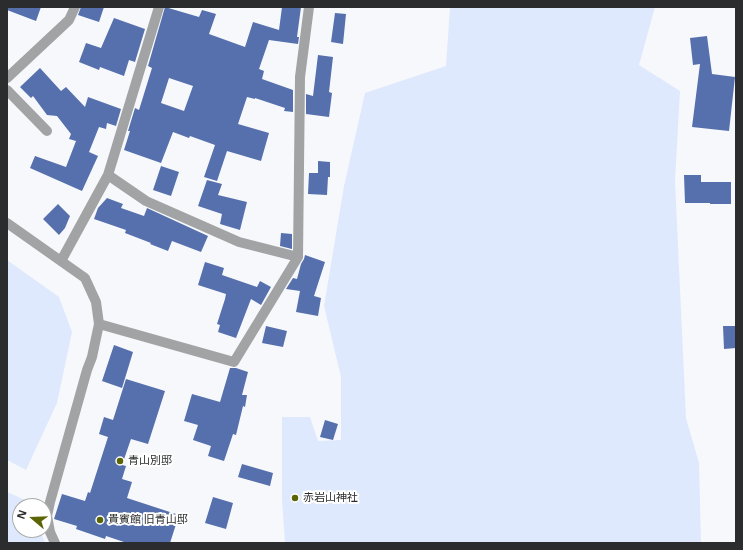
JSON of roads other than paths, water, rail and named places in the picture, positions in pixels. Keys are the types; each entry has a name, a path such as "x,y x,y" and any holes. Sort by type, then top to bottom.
{"street":[{"path":"7,78 69,20 75,7"},
{"path":"61,261 108,175 159,7"},
{"path":"99,324 234,362 298,257 300,77 309,7"},
{"path":"7,90 47,131"},
{"path":"108,175 146,201 240,242 298,257"},
{"path":"7,223 85,278 96,302 99,324 92,357 87,370 47,516 50,532 55,543"}],"place":[{"name":"青山別邸","path":"120,461"},
{"name":"赤岩山神社","path":"295,498"},
{"name":"貴賓館 旧青山邸","path":"100,520"}]}
